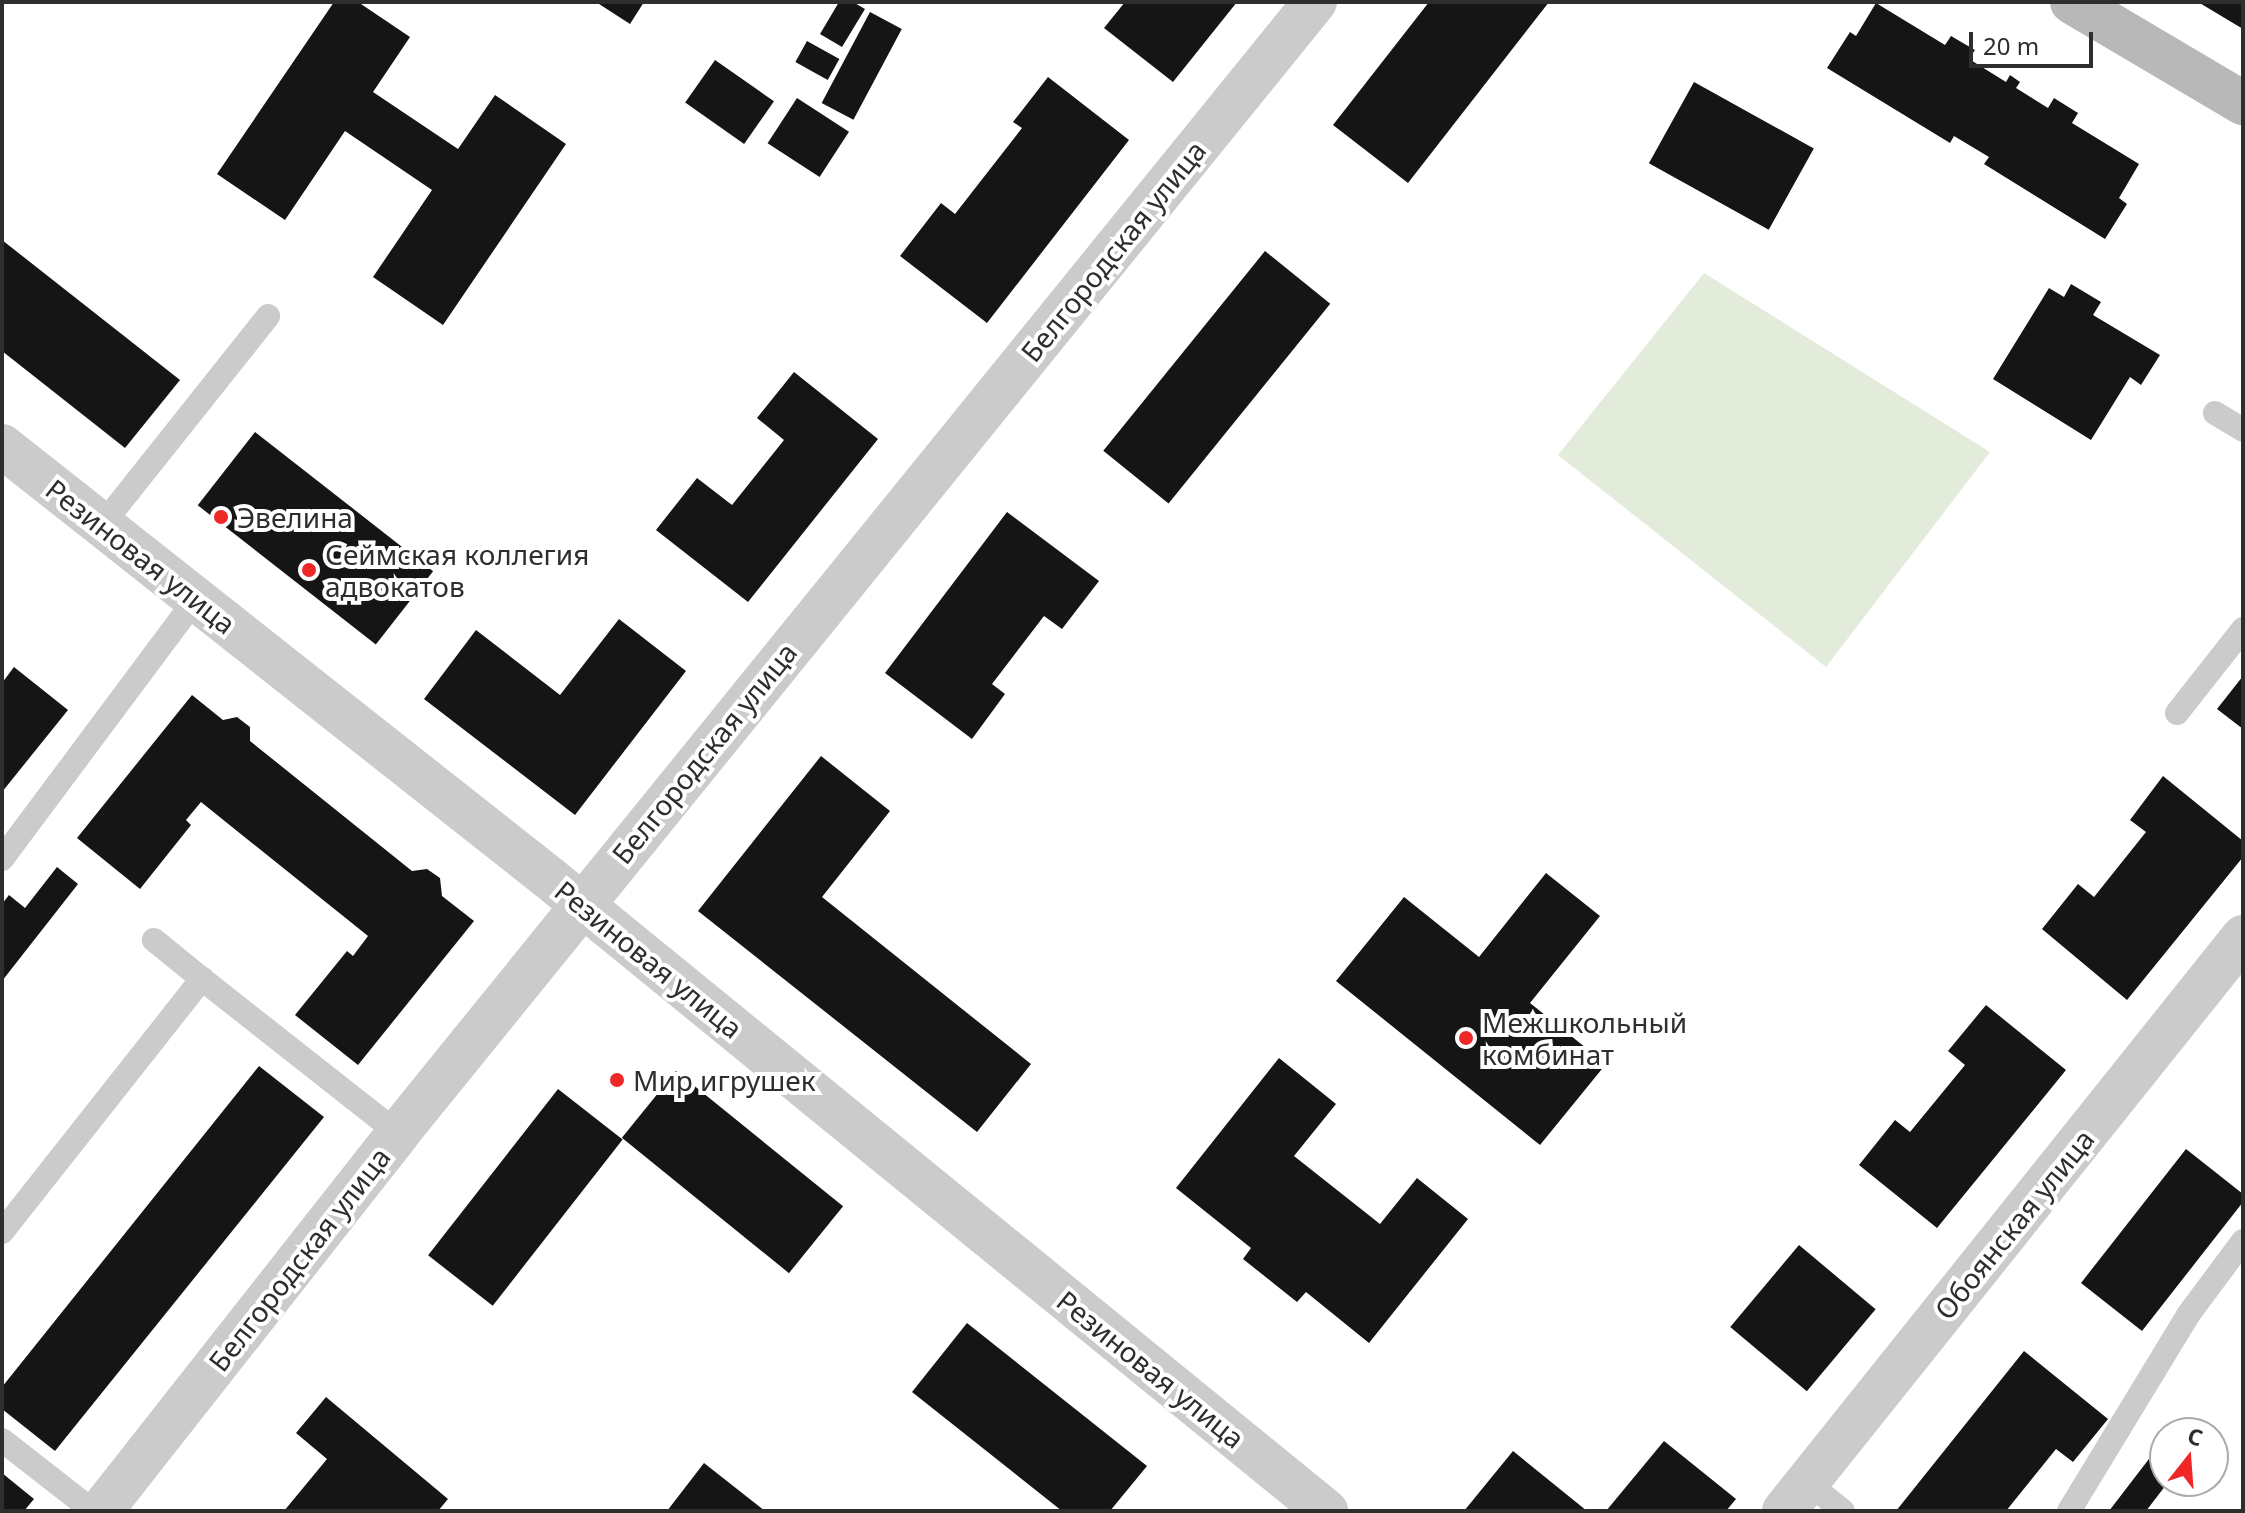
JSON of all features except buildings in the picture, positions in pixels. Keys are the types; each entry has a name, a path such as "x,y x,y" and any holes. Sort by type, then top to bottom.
{"main road":[{"path":"2072,2 2243,103"}],"street":[{"name":"Белгородская улица","path":"101,1511 581,905 1315,2"},
{"name":"Резиновая улица","path":"2,446 581,905 1326,1511"},
{"name":"Обоянская улица","path":"1795,1496 2243,937"}],"lane":[{"path":"102,525 268,316"},
{"path":"2215,413 2243,430"},
{"path":"2,859 196,599"},
{"path":"2177,713 2243,629"},
{"path":"154,940 398,1133"},
{"path":"2,1232 202,979"},
{"path":"2069,1511 2188,1315 2243,1241"},
{"path":"2,1440 93,1511"},
{"path":"1795,1496 1843,1511"}],"green space":[{"path":"1704,273 1990,452 1826,667 1558,455"}],"place":[{"name":"Эвелина","path":"221,517"},
{"name":"Сеймская коллегия адвокатов","path":"309,570"},
{"name":"Межшкольный комбинат","path":"1466,1038"},
{"name":"Мир игрушек","path":"617,1080"}]}
